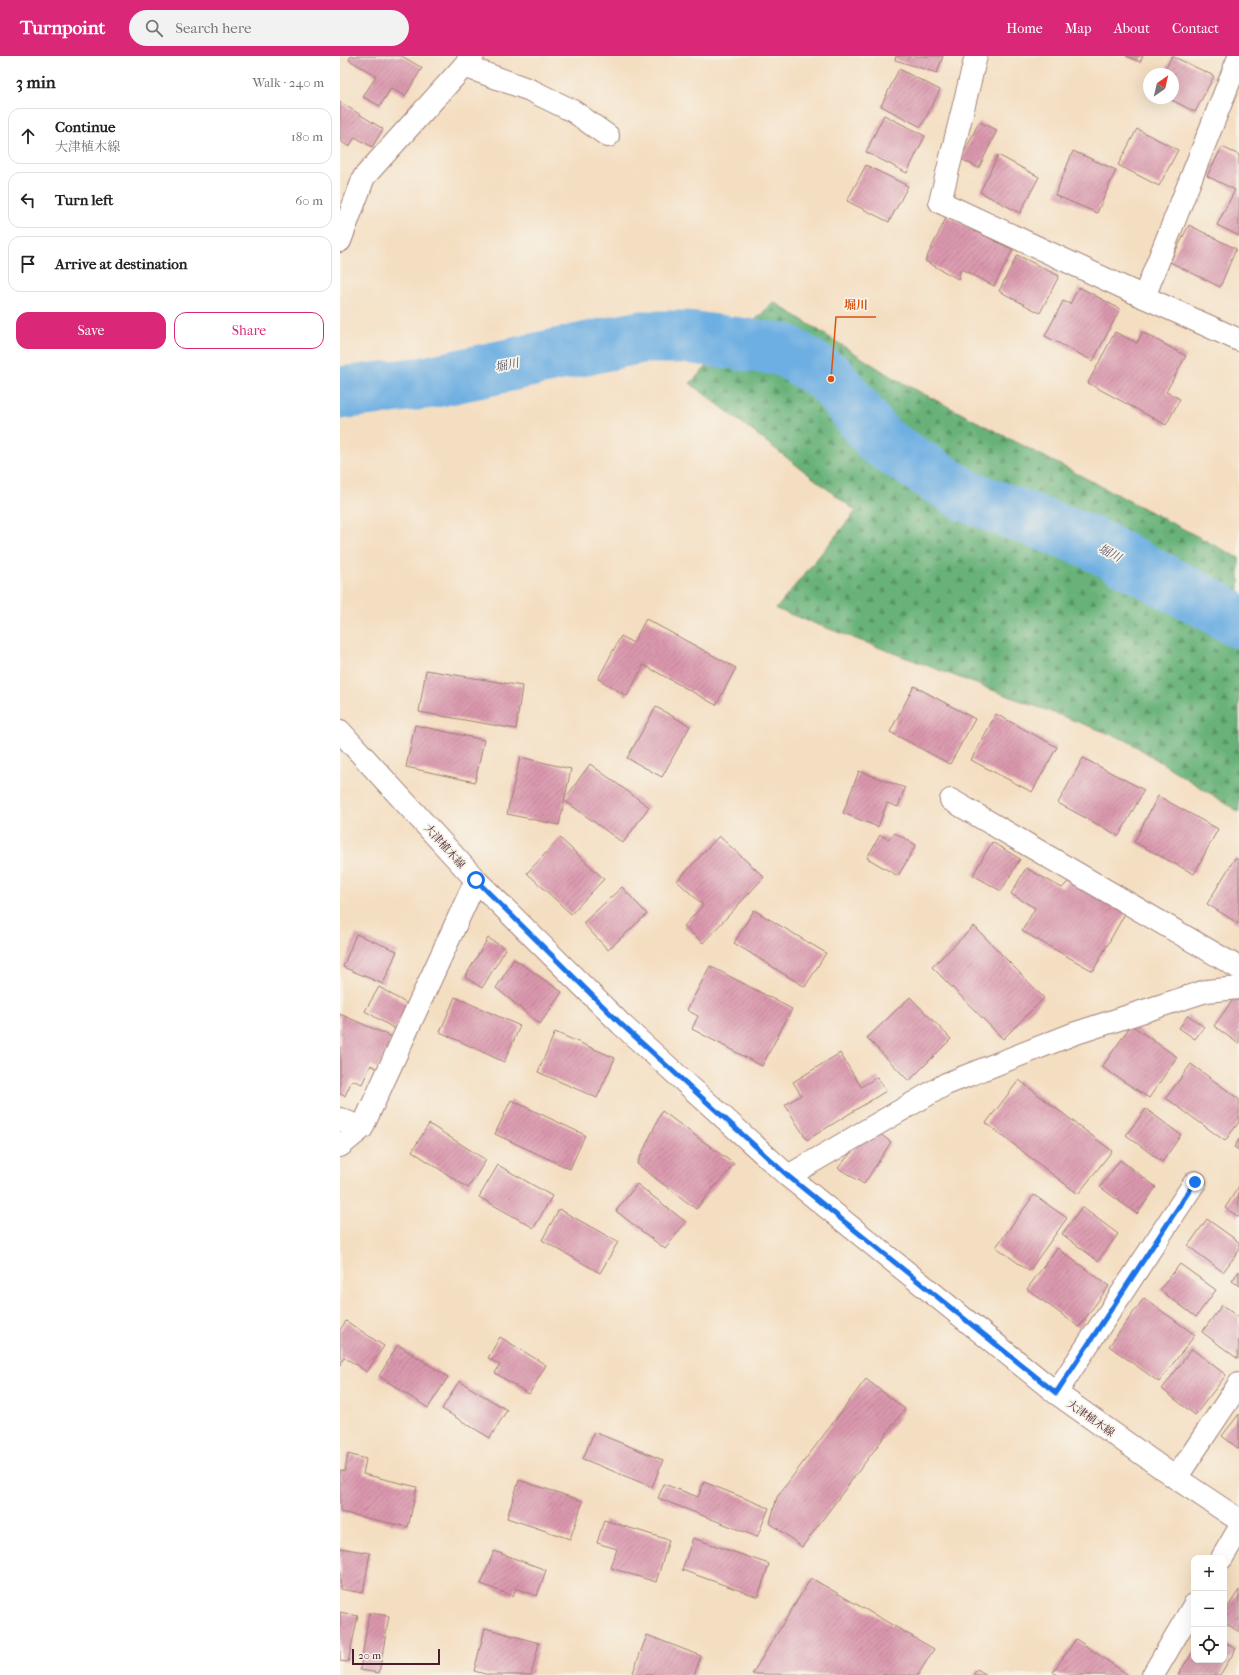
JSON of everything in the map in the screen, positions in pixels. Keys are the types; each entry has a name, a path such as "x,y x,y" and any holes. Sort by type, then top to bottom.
{"street":[{"path":"976,56 940,202 1239,340"},
{"path":"1144,297 1239,57"},
{"path":"340,242 364,177 469,61 573,111 608,136"},
{"name":"大津植木線","path":"340,731 476,880 621,1024 788,1176 1056,1393 1176,1478 1239,1520"},
{"path":"951,800 1239,968"},
{"path":"340,1146 362,1128 476,880"},
{"path":"788,1176 946,1084 1073,1034 1206,991 1239,988"},
{"path":"340,1119 362,1128"},
{"path":"1056,1393 1195,1182"},
{"path":"1176,1478 1239,1384"},
{"path":"1224,1555 1239,1529"},
{"path":"1153,1675 1191,1610"}],"green space":[{"path":"774,302 895,379 1239,558 1239,812 1126,740 776,609 856,511 690,383"}],"building":[{"path":"351,56 402,56 422,68 405,96 391,88 380,106 363,97 376,76 349,60"},
{"path":"896,56 943,56 937,73 895,60"},
{"path":"1126,56 1143,56 1140,62"},
{"path":"1172,56 1214,76 1195,112 1179,104 1179,68 1166,68"},
{"path":"899,69 940,90 921,127 881,106"},
{"path":"340,102 383,129 372,147 355,137 349,147 340,141"},
{"path":"884,115 925,136 907,173 866,152"},
{"path":"979,122 997,130 979,168 961,159"},
{"path":"1137,129 1178,150 1159,186 1118,165"},
{"path":"1222,147 1239,155 1239,236 1217,225 1235,190 1207,176"},
{"path":"1073,151 1116,170 1097,213 1055,195"},
{"path":"998,155 1039,177 1020,213 980,192"},
{"path":"866,165 908,186 889,222 847,201"},
{"path":"947,216 1013,250 994,286 961,269 958,279 925,261"},
{"path":"1189,225 1236,249 1220,287 1170,262"},
{"path":"1017,255 1059,276 1040,313 999,291"},
{"path":"1079,287 1120,309 1093,361 1045,336 1063,301 1070,304"},
{"path":"1115,332 1137,343 1142,332 1186,356 1166,392 1180,399 1166,425 1088,383"},
{"path":"646,619 736,668 716,705 644,665 627,696 598,679 621,636 633,643"},
{"path":"426,670 522,686 516,729 419,712"},
{"path":"914,686 975,719 950,764 890,732"},
{"path":"656,707 690,726 662,777 627,758"},
{"path":"996,714 1057,747 1032,792 971,760"},
{"path":"415,725 484,740 475,782 406,767"},
{"path":"520,757 571,769 559,825 507,814"},
{"path":"1083,758 1144,790 1119,836 1058,803"},
{"path":"590,764 649,807 623,843 564,800"},
{"path":"859,771 905,788 898,807 887,803 878,827 843,813"},
{"path":"1158,796 1218,829 1194,874 1134,842"},
{"path":"895,833 916,845 898,876 867,858 880,835 888,839"},
{"path":"719,836 764,877 703,943 684,926 703,905 677,881"},
{"path":"560,838 604,879 571,914 527,873"},
{"path":"992,842 1020,859 1001,891 973,875"},
{"path":"1235,858 1239,860 1239,924 1207,904"},
{"path":"1026,868 1062,888 1073,877 1128,908 1093,971 1022,931 1035,908 1011,894"},
{"path":"622,887 647,914 608,950 583,923"},
{"path":"754,910 826,953 805,987 734,943"},
{"path":"974,926 1044,998 1003,1039 932,967"},
{"path":"356,934 397,951 383,984 343,967"},
{"path":"488,938 506,949 482,988 465,977"},
{"path":"514,959 562,992 540,1024 496,988"},
{"path":"710,966 792,1009 762,1066 692,1029 698,1016 687,1010"},
{"path":"379,987 409,1005 395,1029 365,1011"},
{"path":"455,997 520,1026 504,1062 440,1032"},
{"path":"910,997 951,1039 909,1081 867,1038"},
{"path":"1234,998 1239,1001 1239,1044 1214,1026"},
{"path":"340,1014 392,1037 378,1069 371,1065 362,1084 352,1080 345,1096 340,1094"},
{"path":"1188,1015 1204,1027 1195,1039 1179,1028"},
{"path":"1131,1025 1177,1057 1149,1098 1102,1067"},
{"path":"555,1032 615,1058 597,1098 538,1072"},
{"path":"840,1053 861,1087 877,1077 886,1091 807,1140 785,1105 801,1095 793,1082"},
{"path":"1191,1064 1239,1099 1239,1122 1225,1141 1166,1098"},
{"path":"1019,1080 1112,1151 1078,1194 986,1123"},
{"path":"511,1100 585,1135 570,1169 495,1134"},
{"path":"1146,1109 1181,1135 1162,1162 1126,1135"},
{"path":"662,1111 734,1164 696,1209 637,1164"},
{"path":"429,1124 486,1160 468,1188 412,1151"},
{"path":"872,1128 891,1142 864,1184 838,1168"},
{"path":"1239,1139 1239,1150 1234,1147"},
{"path":"1120,1160 1156,1187 1137,1214 1100,1187"},
{"path":"498,1165 552,1196 534,1228 479,1197"},
{"path":"637,1184 686,1222 665,1249 616,1211"},
{"path":"1239,1186 1239,1217 1225,1208"},
{"path":"1034,1195 1067,1218 1029,1271 996,1247"},
{"path":"1082,1207 1118,1234 1098,1261 1062,1234"},
{"path":"559,1209 618,1242 600,1273 542,1240"},
{"path":"1207,1219 1239,1242 1239,1251 1223,1272 1188,1246"},
{"path":"1057,1248 1109,1286 1079,1327 1027,1289"},
{"path":"1180,1264 1216,1290 1196,1317 1160,1290"},
{"path":"1239,1271 1239,1286 1232,1281"},
{"path":"1144,1298 1195,1335 1159,1382 1109,1346"},
{"path":"1222,1305 1239,1318 1238,1359 1202,1332"},
{"path":"346,1321 384,1346 367,1372 344,1357 340,1365 340,1330"},
{"path":"500,1337 546,1365 529,1394 495,1373 500,1365 488,1358"},
{"path":"398,1345 448,1377 428,1408 379,1376"},
{"path":"1192,1349 1226,1375 1195,1415 1162,1389"},
{"path":"866,1379 905,1409 802,1547 770,1523 777,1497"},
{"path":"459,1381 507,1410 490,1438 442,1409"},
{"path":"1239,1414 1239,1449 1222,1436"},
{"path":"594,1432 663,1460 652,1487 583,1459"},
{"path":"348,1454 366,1459 363,1474 417,1487 408,1527 340,1512 340,1470 345,1471"},
{"path":"519,1480 583,1501 570,1539 507,1518"},
{"path":"704,1482 769,1508 757,1537 658,1498 664,1484 698,1497"},
{"path":"604,1520 669,1540 656,1582 611,1568 617,1549 597,1543"},
{"path":"693,1538 769,1564 758,1597 682,1570"},
{"path":"340,1548 370,1553 363,1593 340,1589"},
{"path":"494,1551 546,1570 537,1596 516,1588 513,1596 481,1584"},
{"path":"811,1578 934,1649 918,1675 752,1674"},
{"path":"1239,1590 1239,1632 1227,1624 1227,1608"},
{"path":"340,1612 358,1616 348,1662 340,1661"},
{"path":"369,1613 389,1616 379,1673 360,1670"},
{"path":"485,1628 539,1643 531,1675 489,1675 474,1671"},
{"path":"647,1635 701,1656 694,1675 632,1675"},
{"path":"1076,1639 1128,1675 1057,1675 1053,1672"},
{"path":"1227,1644 1236,1649 1220,1675 1178,1675 1191,1655 1191,1663 1227,1663"},
{"path":"977,1669 987,1675 973,1675"}],"waterway":[{"name":"堀川","path":"340,393 425,383 641,337 687,337 785,350 831,379 880,441 965,495 1090,542 1213,606 1239,622"}],"place":[{"name":"堀川","path":"831,379"}],"route":[{"path":"476,880 621,1024 788,1176 1056,1393 1195,1182"}]}
